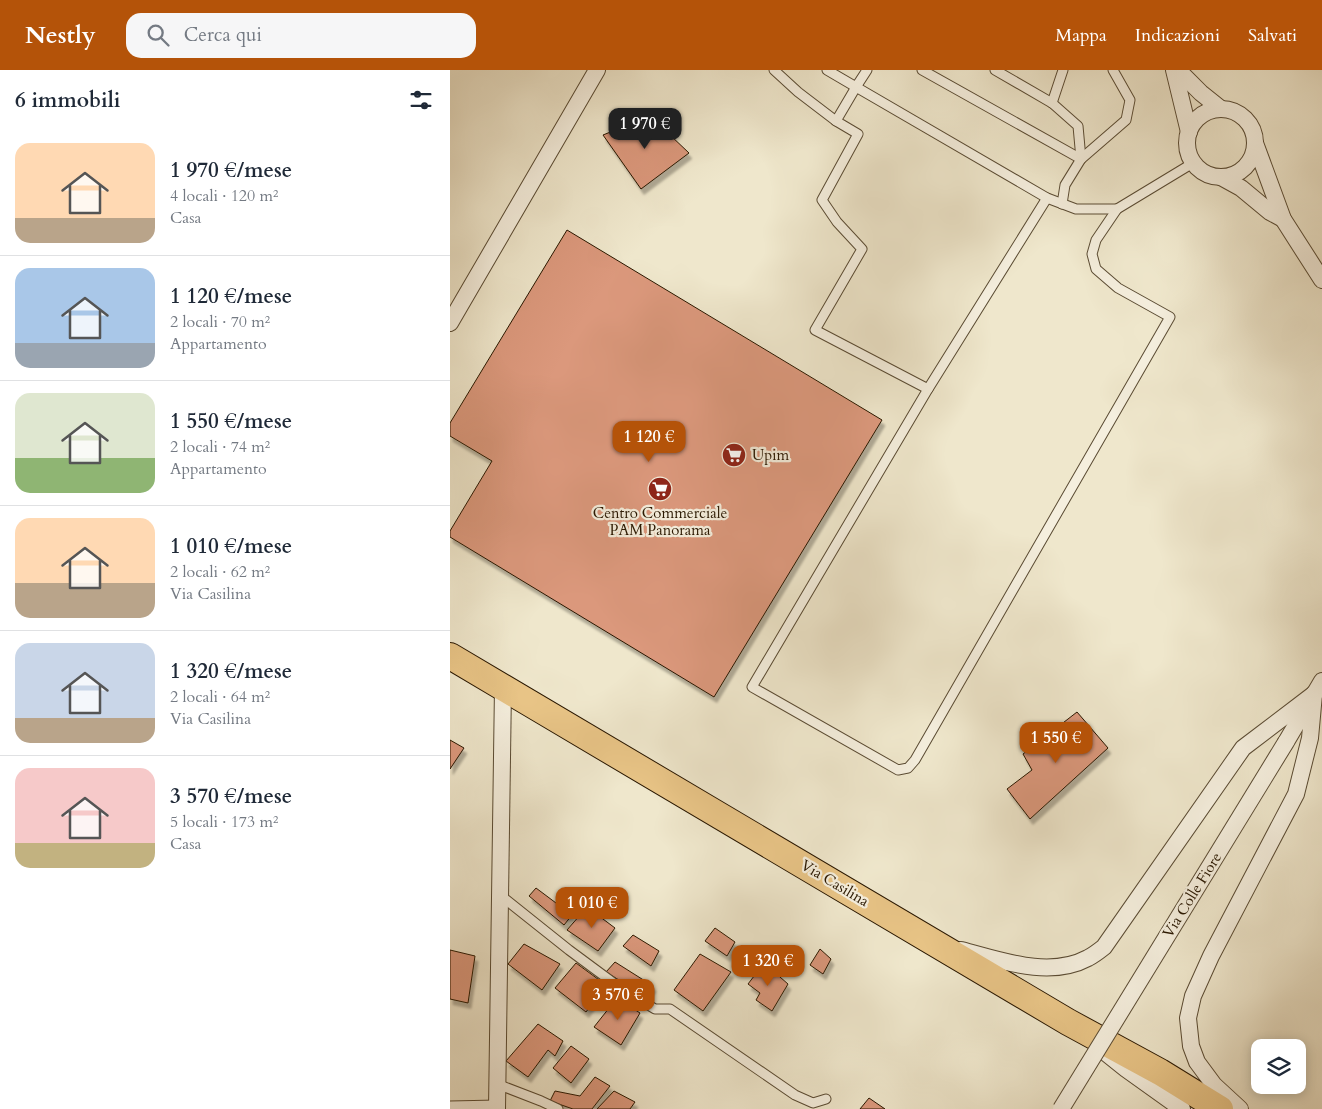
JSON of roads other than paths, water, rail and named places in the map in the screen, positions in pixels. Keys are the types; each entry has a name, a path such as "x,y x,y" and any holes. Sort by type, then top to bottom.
{"main road":[{"name":"Via Casilina","path":"450,656 1068,1022 1160,1072 1220,1109"}],"street":[{"path":"450,323 597,70"},
{"path":"1174,70 1188,132 1188,154 1193,163 1204,172 1221,177 1241,188 1270,212 1283,219"},
{"path":"1178,70 1201,93 1221,109"},
{"path":"1188,132 1193,123 1210,111 1221,109 1231,111 1246,121 1253,132 1255,143 1283,219 1322,280"},
{"path":"1221,177 1236,173 1248,163 1253,154 1255,143"},
{"path":"497,1107 503,687"},
{"path":"936,943 1018,965 1043,968 1068,965 1087,959 1104,948 1243,748 1318,687"},
{"path":"1240,1109 1214,1085 1197,1062 1191,1046 1188,1018 1193,996 1211,956 1296,794 1310,738 1318,687"},
{"name":"Via Colle Fiore","path":"1061,1109 1318,687"},
{"path":"1068,1022 1126,1069 1182,1109"}],"lane":[{"path":"774,70 798,92 836,121 858,134 822,200 837,222 862,249 815,330 928,389"},
{"path":"827,70 1047,198 1076,209 1117,209"},
{"path":"836,121 867,70"},
{"path":"922,70 1081,159"},
{"path":"995,70 1052,103 1078,126 1081,159"},
{"path":"1052,103 1064,70"},
{"path":"1062,204 1065,185 1081,159 1126,120 1130,100 1112,70"},
{"path":"1047,198 928,389 752,687 898,770 908,768 915,760 1170,317 1118,288 1096,269 1092,254 1096,240 1117,209 1193,163"},
{"path":"500,895 623,990 655,1009 670,1009 795,1096 813,1102 826,1099"},
{"path":"497,1084 558,1109"},
{"path":"450,1106 497,1107"}],"place":[{"name":"Upim","path":"734,455"},
{"name":"Centro Commerciale PAM Panorama","path":"660,489"}]}
